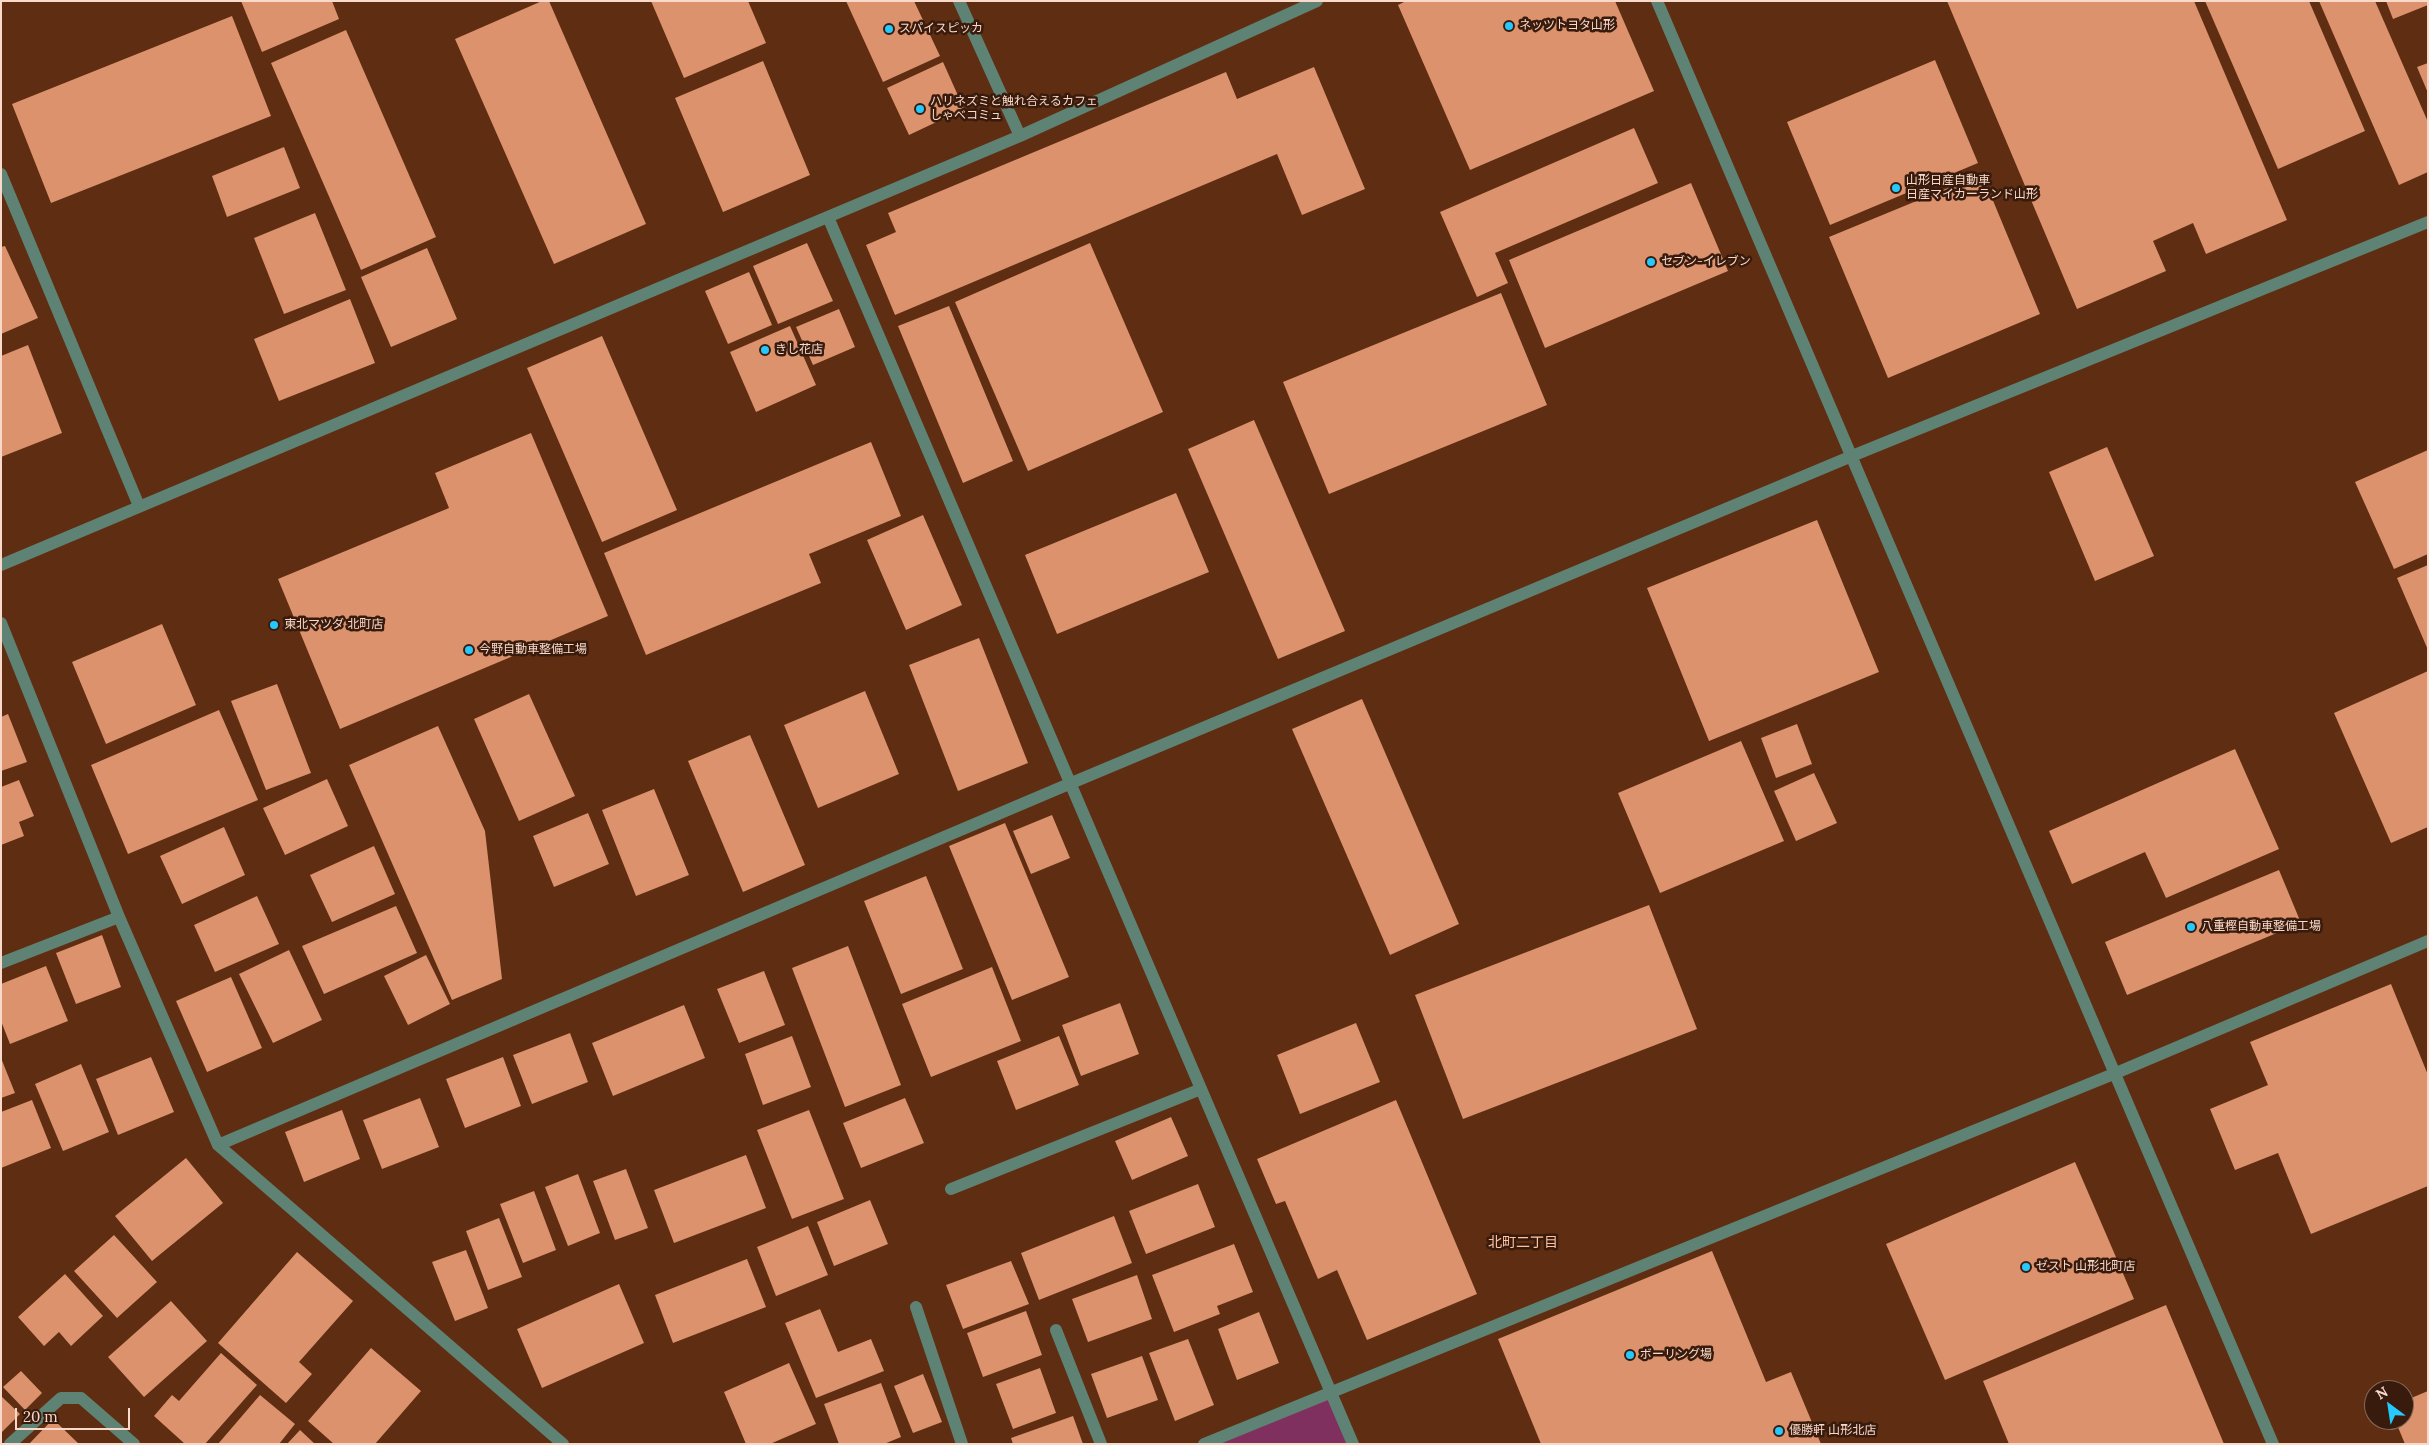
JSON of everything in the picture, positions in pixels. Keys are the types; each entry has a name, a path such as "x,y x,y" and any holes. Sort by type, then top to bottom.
{"street":[{"path":"959,1 1020,136"},
{"path":"1,564 1020,136 1316,1"},
{"path":"1658,1 2273,1444"},
{"path":"1,174 139,506"},
{"path":"828,217 1353,1444"},
{"path":"218,1145 1069,784 1852,456 2428,222"},
{"path":"1,623 119,918 218,1145 562,1444"},
{"path":"1,963 119,918"},
{"path":"1204,1444 2116,1073 2428,941"},
{"path":"951,1189 1201,1088"},
{"path":"916,1307 962,1444"},
{"path":"1056,1330 1102,1444"},
{"path":"10,1444 61,1398 81,1398 134,1444"}],"shaded area":[{"path":"1332,1392 1353,1444 1204,1444"}],"building":[{"path":"241,1 332,1 339,19 262,52"},
{"path":"542,1 549,1 646,224 554,264 455,39"},
{"path":"651,1 748,1 766,43 684,78"},
{"path":"846,1 914,1 940,56 883,82"},
{"path":"1406,1 1615,1 1654,91 1470,170 1398,5"},
{"path":"1947,1 2194,1 2287,220 2206,254 2193,223 2153,241 2166,271 2077,309"},
{"path":"2205,1 2309,1 2365,131 2278,169"},
{"path":"2319,1 2375,1 2428,122 2428,172 2399,185"},
{"path":"2386,1 2428,1 2428,5 2393,19"},
{"path":"232,16 271,116 51,203 12,104"},
{"path":"346,30 436,237 361,270 271,63"},
{"path":"1935,60 1978,163 1830,225 1787,122"},
{"path":"763,61 810,175 723,212 675,98"},
{"path":"943,62 964,109 909,135 887,88"},
{"path":"2428,63 2428,93 2417,67"},
{"path":"1314,67 1365,189 1302,215 1277,154 895,315 866,245 896,232 888,213 1226,72 1237,99"},
{"path":"1634,128 1658,183 1495,253 1508,283 1477,297 1440,212"},
{"path":"284,147 300,188 227,217 212,176"},
{"path":"1982,174 2040,314 1888,378 1829,237"},
{"path":"1691,183 1728,271 1545,348 1509,260"},
{"path":"315,213 346,290 284,314 254,238"},
{"path":"807,243 833,301 778,324 753,266"},
{"path":"1090,243 1163,412 1028,471 955,302"},
{"path":"5,246 38,318 1,334 1,247"},
{"path":"427,248 457,319 391,347 361,277"},
{"path":"749,272 772,325 728,344 705,291"},
{"path":"1501,293 1547,405 1329,494 1283,382"},
{"path":"350,299 375,363 279,401 254,339"},
{"path":"949,306 1013,461 963,483 898,326"},
{"path":"839,309 855,347 813,365 796,327"},
{"path":"790,326 816,385 756,412 730,352"},
{"path":"602,336 677,510 602,542 527,368"},
{"path":"28,345 62,433 1,457 1,356"},
{"path":"1254,420 1345,631 1278,659 1188,449"},
{"path":"531,433 608,616 340,729 278,579 449,508 435,473"},
{"path":"871,442 901,516 809,554 821,583 646,655 604,553"},
{"path":"2107,447 2154,556 2095,581 2049,472"},
{"path":"2428,450 2428,554 2394,569 2355,482"},
{"path":"1176,493 1209,572 1057,634 1025,555"},
{"path":"923,515 962,605 906,630 867,540"},
{"path":"1817,520 1879,672 1709,741 1647,588"},
{"path":"2428,565 2428,650 2397,578"},
{"path":"162,624 196,705 106,744 72,662"},
{"path":"979,638 1028,763 958,791 909,665"},
{"path":"2428,671 2428,827 2391,843 2334,713"},
{"path":"277,684 311,773 266,790 231,701"},
{"path":"865,691 899,774 818,808 784,725"},
{"path":"529,694 575,796 519,821 474,719"},
{"path":"1362,699 1459,924 1390,955 1292,729"},
{"path":"219,710 258,800 128,854 91,765"},
{"path":"8,714 27,762 1,771 1,717"},
{"path":"1797,724 1812,764 1776,778 1761,738"},
{"path":"438,726 485,831 502,979 452,1000 349,765"},
{"path":"750,735 805,865 743,892 688,761"},
{"path":"1741,741 1784,841 1660,893 1618,793"},
{"path":"2235,749 2279,849 2166,898 2145,852 2072,884 2049,831"},
{"path":"1814,773 1837,823 1796,841 1774,791"},
{"path":"327,779 348,826 285,855 263,808"},
{"path":"19,780 34,816 19,822 24,836 1,845 1,787"},
{"path":"654,789 689,875 636,896 602,810"},
{"path":"588,813 609,864 554,887 533,836"},
{"path":"1052,815 1070,858 1031,874 1013,831"},
{"path":"1005,823 1069,977 1012,1000 949,846"},
{"path":"224,827 245,875 182,904 160,856"},
{"path":"374,846 395,894 332,922 310,875"},
{"path":"2279,870 2301,923 2127,995 2105,942"},
{"path":"926,876 963,969 901,994 864,901"},
{"path":"257,896 279,944 215,972 194,925"},
{"path":"1649,905 1697,1029 1463,1119 1415,995"},
{"path":"396,906 417,953 324,994 302,946"},
{"path":"102,935 121,987 76,1004 56,953"},
{"path":"848,946 901,1085 845,1107 792,968"},
{"path":"289,950 322,1020 273,1043 239,974"},
{"path":"426,955 450,1004 408,1025 384,976"},
{"path":"46,966 68,1021 10,1044 1,1021 1,984"},
{"path":"992,967 1021,1041 931,1077 902,1004"},
{"path":"764,971 785,1025 739,1043 717,989"},
{"path":"231,977 262,1048 207,1072 176,1001"},
{"path":"2391,984 2428,1075 2428,1186 2311,1234 2278,1153 2235,1170 2210,1109 2268,1085 2250,1042"},
{"path":"1120,1003 1139,1054 1081,1076 1062,1025"},
{"path":"684,1005 705,1058 613,1096 592,1043"},
{"path":"1356,1023 1380,1082 1300,1114 1277,1055"},
{"path":"570,1033 588,1082 532,1104 513,1055"},
{"path":"792,1036 811,1087 763,1105 745,1054"},
{"path":"1059,1036 1079,1085 1016,1110 997,1061"},
{"path":"151,1057 174,1112 118,1135 96,1079"},
{"path":"503,1057 521,1106 465,1128 446,1079"},
{"path":"1,1058 15,1093 1,1098"},
{"path":"81,1064 109,1132 63,1151 35,1084"},
{"path":"420,1098 439,1147 382,1169 363,1120"},
{"path":"905,1098 924,1143 861,1168 843,1123"},
{"path":"32,1100 51,1148 1,1168 1,1112"},
{"path":"1396,1100 1477,1294 1367,1340 1337,1270 1318,1279 1285,1201 1276,1204 1257,1159"},
{"path":"342,1110 360,1159 304,1182 285,1132"},
{"path":"809,1110 844,1199 792,1219 757,1130"},
{"path":"1171,1117 1188,1156 1132,1180 1115,1141"},
{"path":"746,1155 766,1208 674,1243 654,1190"},
{"path":"186,1158 223,1203 152,1261 115,1216"},
{"path":"2075,1162 2134,1299 1945,1380 1886,1244"},
{"path":"626,1169 648,1228 615,1240 593,1181"},
{"path":"578,1174 600,1233 568,1246 545,1187"},
{"path":"1198,1184 1215,1227 1146,1254 1129,1211"},
{"path":"534,1191 556,1250 523,1263 500,1204"},
{"path":"870,1200 888,1244 834,1266 817,1222"},
{"path":"1114,1216 1132,1263 1039,1300 1021,1253"},
{"path":"499,1218 522,1277 488,1290 466,1231"},
{"path":"808,1226 828,1275 776,1296 757,1247"},
{"path":"114,1235 157,1282 117,1318 74,1271"},
{"path":"1234,1244 1253,1292 1217,1306 1220,1314 1174,1332 1152,1275"},
{"path":"466,1250 488,1308 455,1321 432,1262"},
{"name":"ボーリング場","path":"1712,1251 1766,1382 1791,1372 1821,1444 1541,1444 1498,1339"},
{"path":"297,1252 353,1301 299,1362 312,1374 286,1403 218,1343"},
{"path":"747,1259 766,1307 673,1343 655,1295"},
{"path":"1011,1261 1029,1304 963,1329 946,1285"},
{"path":"65,1274 103,1316 71,1346 59,1332 44,1346 18,1317"},
{"path":"1137,1275 1152,1319 1088,1342 1072,1299"},
{"path":"619,1284 644,1343 542,1388 517,1329"},
{"path":"171,1301 207,1341 144,1397 108,1357"},
{"path":"2166,1305 2224,1444 2009,1444 1983,1381"},
{"path":"820,1309 838,1352 871,1339 884,1371 816,1398 785,1323"},
{"path":"1026,1311 1042,1355 983,1377 967,1333"},
{"path":"1259,1312 1279,1363 1237,1380 1218,1329"},
{"path":"1188,1339 1214,1405 1175,1421 1149,1353"},
{"path":"371,1348 421,1391 375,1444 334,1444 308,1421"},
{"path":"221,1353 257,1385 205,1444 185,1444 154,1416 172,1395 179,1401"},
{"path":"1142,1356 1158,1400 1107,1418 1091,1374"},
{"path":"789,1363 816,1424 770,1444 746,1444 724,1392"},
{"path":"1040,1368 1056,1413 1013,1429 996,1384"},
{"path":"21,1371 42,1393 25,1410 3,1387"},
{"path":"923,1374 942,1422 913,1433 894,1386"},
{"path":"881,1383 901,1437 884,1444 839,1444 824,1404"},
{"path":"2428,1391 2428,1444 2405,1444 2399,1430 2414,1430 2414,1397"},
{"path":"260,1395 295,1424 279,1444 218,1444"},
{"path":"1,1396 20,1414 1,1433"},
{"path":"1073,1416 1083,1444 1013,1444 1011,1438"},
{"path":"53,1419 79,1444 29,1444"},
{"path":"300,1430 315,1444 287,1444"}],"place":[{"name":"ネッツトヨタ山形","path":"1509,26"},
{"name":"スパイスピッカ","path":"889,29"},
{"name":"ハリネズミと触れ合えるカフェ しゃべコミュ","path":"920,109"},
{"name":"山形日産自動車 日産マイカーランド山形","path":"1896,188"},
{"name":"セブン-イレブン","path":"1651,262"},
{"name":"きし花店","path":"765,350"},
{"name":"東北マツダ 北町店","path":"274,625"},
{"name":"今野自動車整備工場","path":"469,650"},
{"name":"八重樫自動車整備工場","path":"2191,927"},
{"name":"ゼスト 山形北町店","path":"2026,1267"},
{"name":"ボーリング場","path":"1630,1355"},
{"name":"優勝軒 山形北店","path":"1779,1431"}],"district":[{"name":"北町二丁目","path":"1523,1243"}]}
